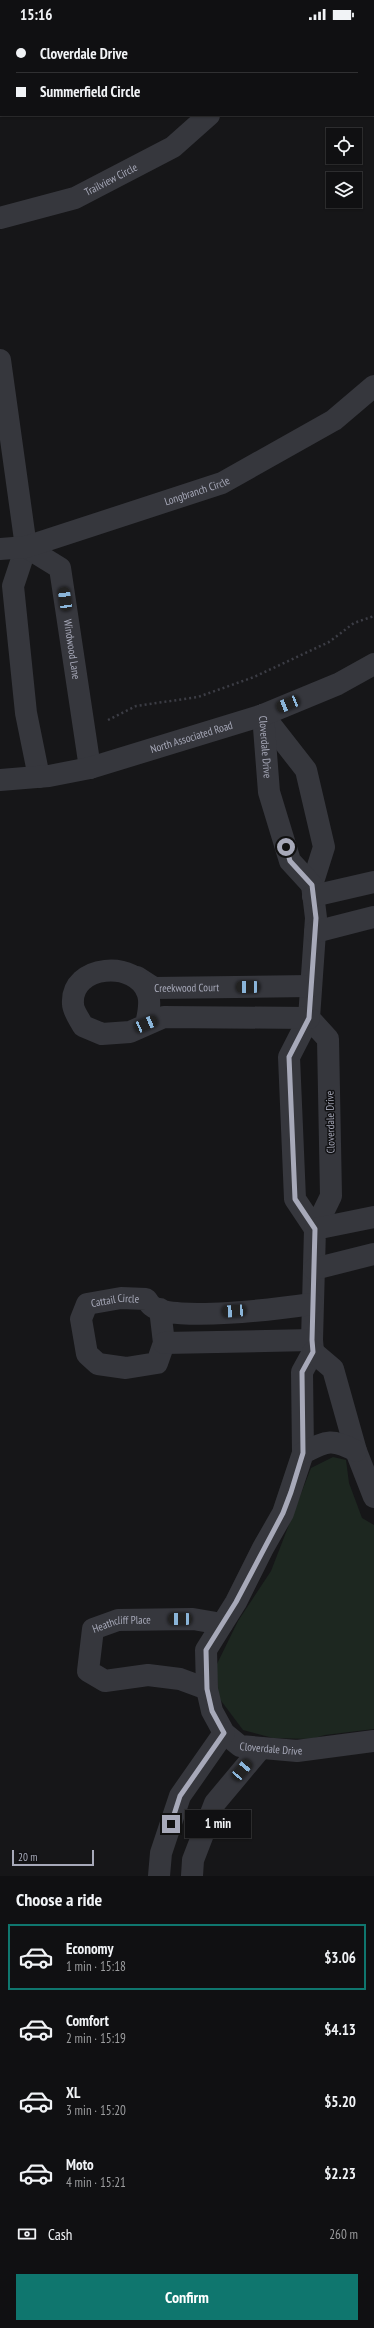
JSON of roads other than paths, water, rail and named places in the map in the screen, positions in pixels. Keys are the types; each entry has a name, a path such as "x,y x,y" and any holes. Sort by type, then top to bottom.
{"street":[{"name":"Trailview Circle","path":"0,218 75,198 173,147 208,116"},
{"path":"0,360 26,548 13,586 26,713 39,777"},
{"name":"Longbranch Circle","path":"0,549 26,548 222,484 334,420 374,386"},
{"name":"Windwood Lane","path":"26,548 60,568 90,768"},
{"name":"North Associated Road","path":"0,780 39,777 90,768 263,715 338,684 374,664"},
{"name":"Cloverdale Drive","path":"263,715 269,792 290,861 313,891"},
{"name":"Cloverdale Drive","path":"263,715 306,770 324,847 313,891 316,918 309,1018 289,1057 295,1199 315,1229"},
{"path":"313,891 374,882"},
{"path":"315,932 374,917"},
{"name":"Creekwood Court","path":"309,1018 164,1017 130,1032 102,1034 83,1026 73,1004 74,987 86,975 116,970 137,977 154,988 311,986"},
{"name":"Creekwood Court","path":"137,977 148,993 150,1006 146,1024"},
{"name":"Cloverdale Drive","path":"309,1018 328,1039 331,1196 315,1229 312,1346 302,1372 303,1453 283,1513 222,1624 206,1650 207,1689 212,1711 224,1733 240,1746 297,1751 374,1741"},
{"path":"315,1229 374,1217"},
{"path":"314,1269 374,1254"},
{"name":"Cattail Circle","path":"164,1343 157,1363 126,1368 98,1364 87,1354 81,1319 87,1304 121,1298 146,1299 152,1307 176,1314 203,1314 312,1304"},
{"path":"160,1309 164,1343 312,1346 333,1370 356,1451 374,1497"},
{"path":"303,1453 324,1443 339,1442 356,1451"},
{"name":"Heathcliff Place","path":"207,1689 180,1679 148,1675 105,1681 88,1671 93,1629 118,1620 193,1619 222,1624"},
{"path":"159,1876 161,1853 180,1796 224,1733"},
{"path":"192,1876 193,1860 216,1803 260,1748"}]}
